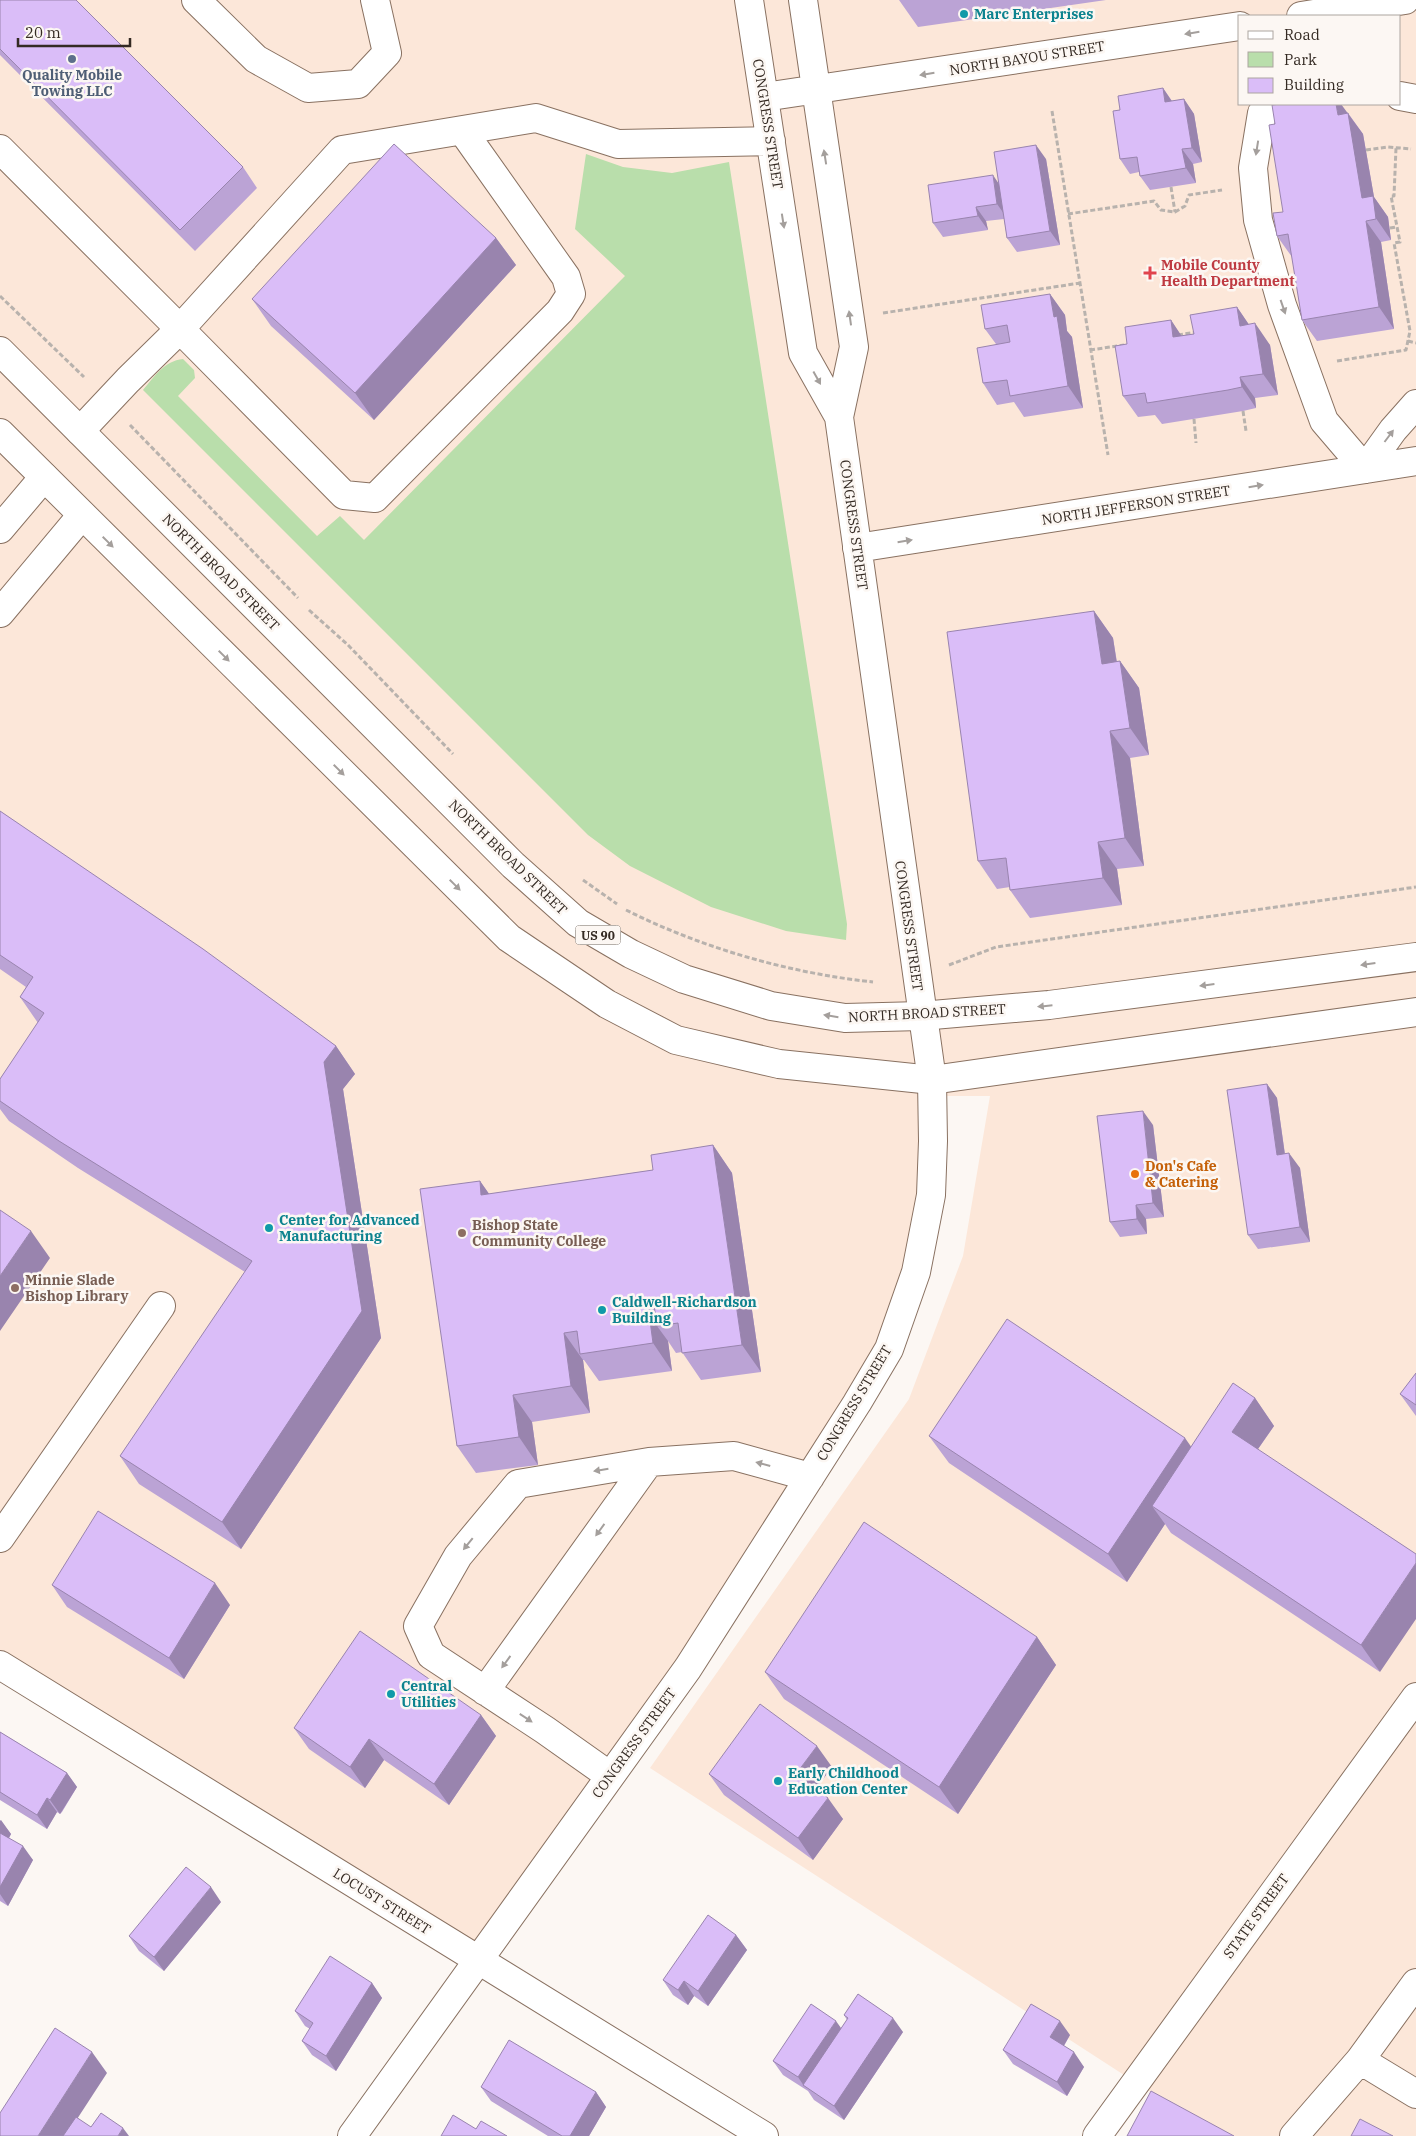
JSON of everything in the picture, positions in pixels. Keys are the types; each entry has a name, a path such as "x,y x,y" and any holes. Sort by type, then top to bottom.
{"street":[{"path":"196,0 256,59 308,88 358,84 387,53 376,0"},
{"name":"CONGRESS STREET","path":"749,0 803,353 839,417"},
{"name":"CONGRESS STREET","path":"352,2136 688,1668 889,1349 916,1272 931,1195 933,1141 932,1080 921,1016 839,417 854,347 803,0"},
{"path":"1308,15 1405,0"},
{"path":"1414,0 1416,18"},
{"name":"NORTH BAYOU STREET","path":"764,97 815,91 1238,26"},
{"path":"1401,96 1416,99"},
{"path":"1271,105 1262,113 1254,168 1258,220 1282,305 1324,421 1365,469 1393,430 1416,404"},
{"path":"80,431 180,329 342,150 536,118 618,144 771,141"},
{"path":"0,150 344,495 375,498 560,311 571,294 566,277 462,130"},
{"name":"NORTH BROAD STREET","path":"0,351 512,865 578,924 630,954 684,979 771,1006 845,1018 921,1016 1049,1005 1416,957"},
{"path":"0,433 508,938 607,1004 676,1040 779,1064 932,1080 1416,1012"},
{"name":"NORTH JEFFERSON STREET","path":"857,548 1416,461"},
{"path":"0,529 44,477"},
{"path":"0,613 82,515"},
{"path":"0,1538 161,1306"},
{"path":"610,1776 545,1730 431,1655 418,1626 458,1556 518,1484 649,1462 734,1456 810,1477"},
{"path":"484,1691 649,1462"},
{"name":"LOCUST STREET","path":"0,1665 764,2136"},
{"name":"STATE STREET","path":"1097,2136 1416,1697"},
{"path":"1294,2136 1360,2060 1416,1983"},
{"path":"1360,2060 1416,2094"}],"path":[{"path":"1052,111 1108,455"},
{"path":"1329,363 1406,350 1410,331 1394,243 1400,242 1391,196 1394,196 1396,148"},
{"path":"1366,150 1411,149"},
{"path":"1068,214 1154,201 1161,210 1175,212 1185,206 1189,194 1255,186"},
{"path":"1171,187 1175,212"},
{"path":"1390,228 1397,227"},
{"path":"850,317 1080,283"},
{"path":"0,296 108,401 301,602"},
{"path":"1172,332 1176,336 1204,331"},
{"path":"1408,341 1416,343"},
{"path":"1090,350 1129,344"},
{"path":"1243,411 1246,431"},
{"path":"1194,419 1196,443"},
{"path":"308,609 348,645 458,759"},
{"path":"576,874 620,906 658,926 732,952 830,977 888,983 916,978 996,947 1416,887"}],"shaded area":[{"path":"0,0 1416,0 1416,2136 1127,2136 1158,2097 650,1768 909,1399 963,1256 990,1096 932,1096 932,1126 889,1349 478,1960 0,1665"}],"green space":[{"path":"586,154 623,167 672,173 729,162 847,924 846,940 786,931 711,907 630,866 588,835 143,390 165,366 176,360 183,359 194,370 195,378 178,396 317,536 340,516 364,540 625,276 575,229"}],"building":[{"path":"0,0 76,0 243,167 180,230 0,49"},
{"path":"1163,88 1165,102 1184,99 1192,148 1182,149 1186,168 1140,176 1137,157 1120,159 1113,111 1120,110 1118,96"},
{"path":"1272,105 1336,105 1338,115 1348,113 1362,198 1373,196 1376,219 1366,221 1379,307 1302,320 1288,234 1277,236 1273,213 1283,212 1269,125 1275,124"},
{"path":"394,144 496,238 355,393 252,299"},
{"path":"1036,145 1050,231 1007,238 994,152"},
{"path":"993,175 997,204 976,207 978,216 933,223 928,185"},
{"path":"1050,294 1054,317 1057,316 1068,386 1010,396 1007,380 983,383 977,348 1010,342 1007,325 985,329 981,305"},
{"path":"1237,307 1240,326 1255,323 1263,374 1240,377 1242,387 1147,403 1145,393 1123,396 1115,346 1127,344 1125,327 1171,320 1173,337 1194,334 1190,315"},
{"path":"1094,611 1102,664 1120,661 1130,728 1110,731 1125,838 1098,842 1103,878 1010,890 1006,858 978,861 947,632"},
{"path":"0,811 203,949 336,1046 324,1062 362,1311 222,1522 120,1456 252,1261 59,1141 0,1101 0,1079 44,1013 20,997 33,977 0,955"},
{"path":"1267,1084 1277,1155 1289,1153 1300,1227 1248,1235 1227,1090"},
{"name":"Don's Cafe & Catering","path":"1143,1111 1153,1203 1136,1205 1137,1219 1110,1222 1097,1116"},
{"name":"Caldwell-Richardson Building","path":"713,1145 742,1345 682,1353 678,1323 657,1326 654,1305 648,1306 653,1343 580,1354 577,1331 564,1333 571,1386 513,1395 519,1437 457,1446 420,1189 480,1181 481,1195 653,1170 651,1155"},
{"path":"0,1210 31,1231 0,1276"},
{"path":"1007,1319 1185,1438 1108,1554 929,1436"},
{"path":"1416,1373 1416,1405 1400,1394"},
{"path":"1233,1383 1255,1398 1232,1432 1416,1554 1416,1563 1361,1645 1152,1506"},
{"path":"98,1511 215,1583 169,1658 52,1585"},
{"path":"864,1522 1037,1637 939,1787 765,1672"},
{"name":"Central Utilities","path":"360,1631 481,1715 434,1784 369,1739 350,1767 294,1728"},
{"name":"Early Childhood Education Center","path":"760,1704 817,1746 796,1774 828,1798 798,1838 709,1774"},
{"path":"0,1732 67,1773 50,1800 47,1798 37,1815 0,1792"},
{"path":"0,1833 23,1846 0,1887"},
{"path":"186,1867 211,1887 154,1957 129,1936"},
{"path":"708,1915 736,1935 698,1991 684,1981 678,1990 663,1980"},
{"path":"330,1956 372,1983 326,2056 302,2041 313,2023 295,2011"},
{"path":"858,1994 893,2018 834,2106 803,2085 848,2018 844,2015"},
{"path":"811,2004 836,2021 798,2077 773,2061"},
{"path":"1031,2004 1060,2021 1050,2037 1074,2052 1057,2082 1003,2050"},
{"path":"55,2028 92,2052 38,2136 0,2136 0,2113"},
{"path":"509,2040 596,2092 570,2136 562,2136 481,2087"},
{"path":"1151,2091 1234,2136 1127,2136"},
{"path":"101,2113 123,2128 118,2136 63,2136 76,2117 91,2127"},
{"path":"453,2115 476,2129 481,2121 507,2136 441,2136"},
{"path":"1360,2119 1393,2136 1351,2136"}],"place":[{"name":"Marc Enterprises","path":"964,14"},
{"name":"Quality Mobile Towing LLC","path":"72,59"},
{"name":"Mobile County Health Department","path":"1150,273"},
{"name":"Don's Cafe & Catering","path":"1135,1174"},
{"name":"Center for Advanced Manufacturing","path":"269,1228"},
{"name":"Bishop State Community College","path":"462,1233"},
{"name":"Minnie Slade Bishop Library","path":"15,1288"},
{"name":"Caldwell-Richardson Building","path":"602,1310"},
{"name":"Central Utilities","path":"391,1694"},
{"name":"Early Childhood Education Center","path":"778,1781"}]}
